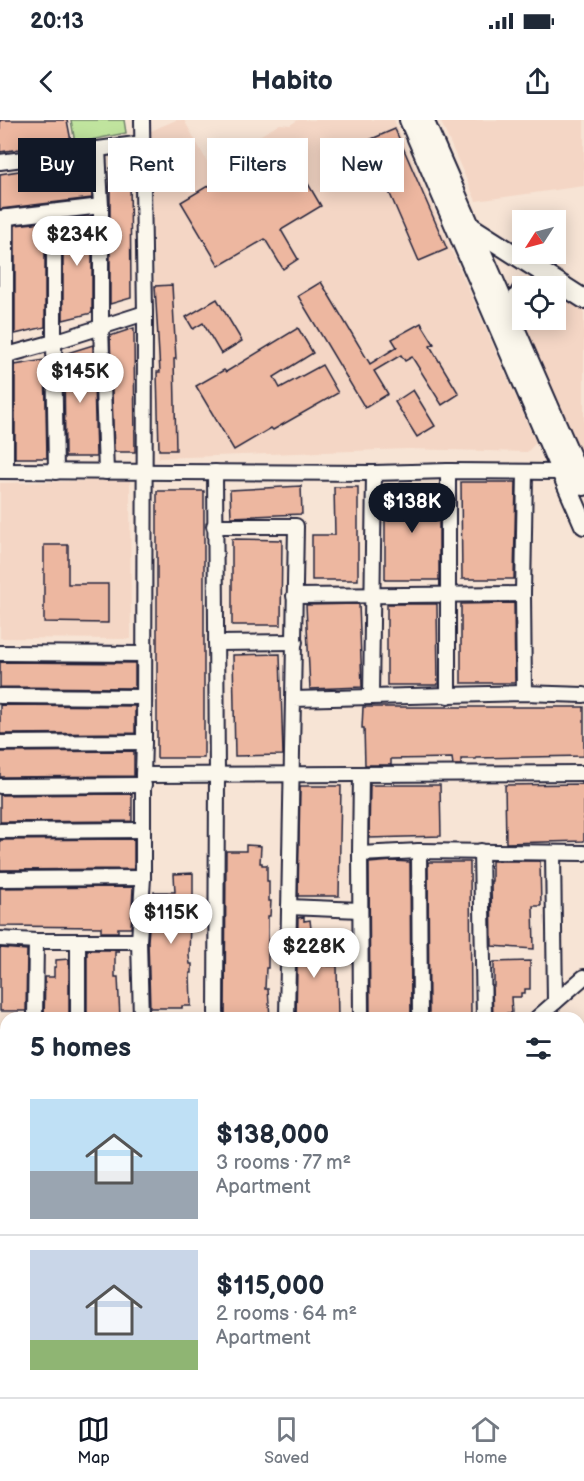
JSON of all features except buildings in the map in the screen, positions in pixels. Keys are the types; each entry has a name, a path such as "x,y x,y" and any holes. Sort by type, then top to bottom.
{"main road":[{"path":"409,120 584,525"},
{"path":"424,120 512,321"},
{"path":"470,226 581,298"},
{"path":"566,292 581,298"},
{"path":"516,330 584,486"}],"street":[{"path":"142,120 142,138"},
{"path":"0,162 108,148"},
{"path":"98,149 101,206 100,327 106,472"},
{"path":"141,1012 139,941 143,878 145,472 143,192"},
{"path":"101,206 3,218 3,471 561,472"},
{"path":"54,212 56,472"},
{"path":"3,356 145,313"},
{"path":"448,471 448,696"},
{"path":"215,472 216,1012"},
{"path":"524,693 525,472"},
{"path":"371,697 374,473"},
{"path":"214,526 296,526 287,1012"},
{"path":"294,596 523,594"},
{"path":"216,643 295,642"},
{"path":"0,653 144,654"},
{"path":"293,699 524,693 584,695"},
{"path":"0,696 144,697"},
{"path":"0,743 144,741"},
{"path":"0,786 143,780 217,774 584,773"},
{"path":"361,774 361,1012"},
{"path":"0,831 143,830"},
{"path":"360,854 419,851 584,853"},
{"path":"419,851 420,1012"},
{"path":"481,851 484,1012"},
{"path":"553,853 555,1002"},
{"path":"0,879 143,878"},
{"path":"289,907 360,910"},
{"path":"0,939 139,941"},
{"path":"35,1012 36,941"},
{"path":"78,941 78,1012"},
{"path":"544,1012 584,977"}],"shaded area":[{"path":"176,120 184,120 194,138 151,138 151,131"},
{"path":"298,120 394,120 402,138 320,138 320,192 404,192 404,143 536,443 527,452 408,449 159,458 152,192 195,192 195,140 207,161 207,192 308,192 308,138 256,138 280,124 290,125"},
{"path":"440,120 584,120 584,186 476,201"},
{"path":"566,301 584,311 584,466 525,330 566,330"},
{"path":"130,480 131,639 0,638 0,483"}],"green space":[{"path":"71,120 124,120 126,133 96,139 74,138"}]}
